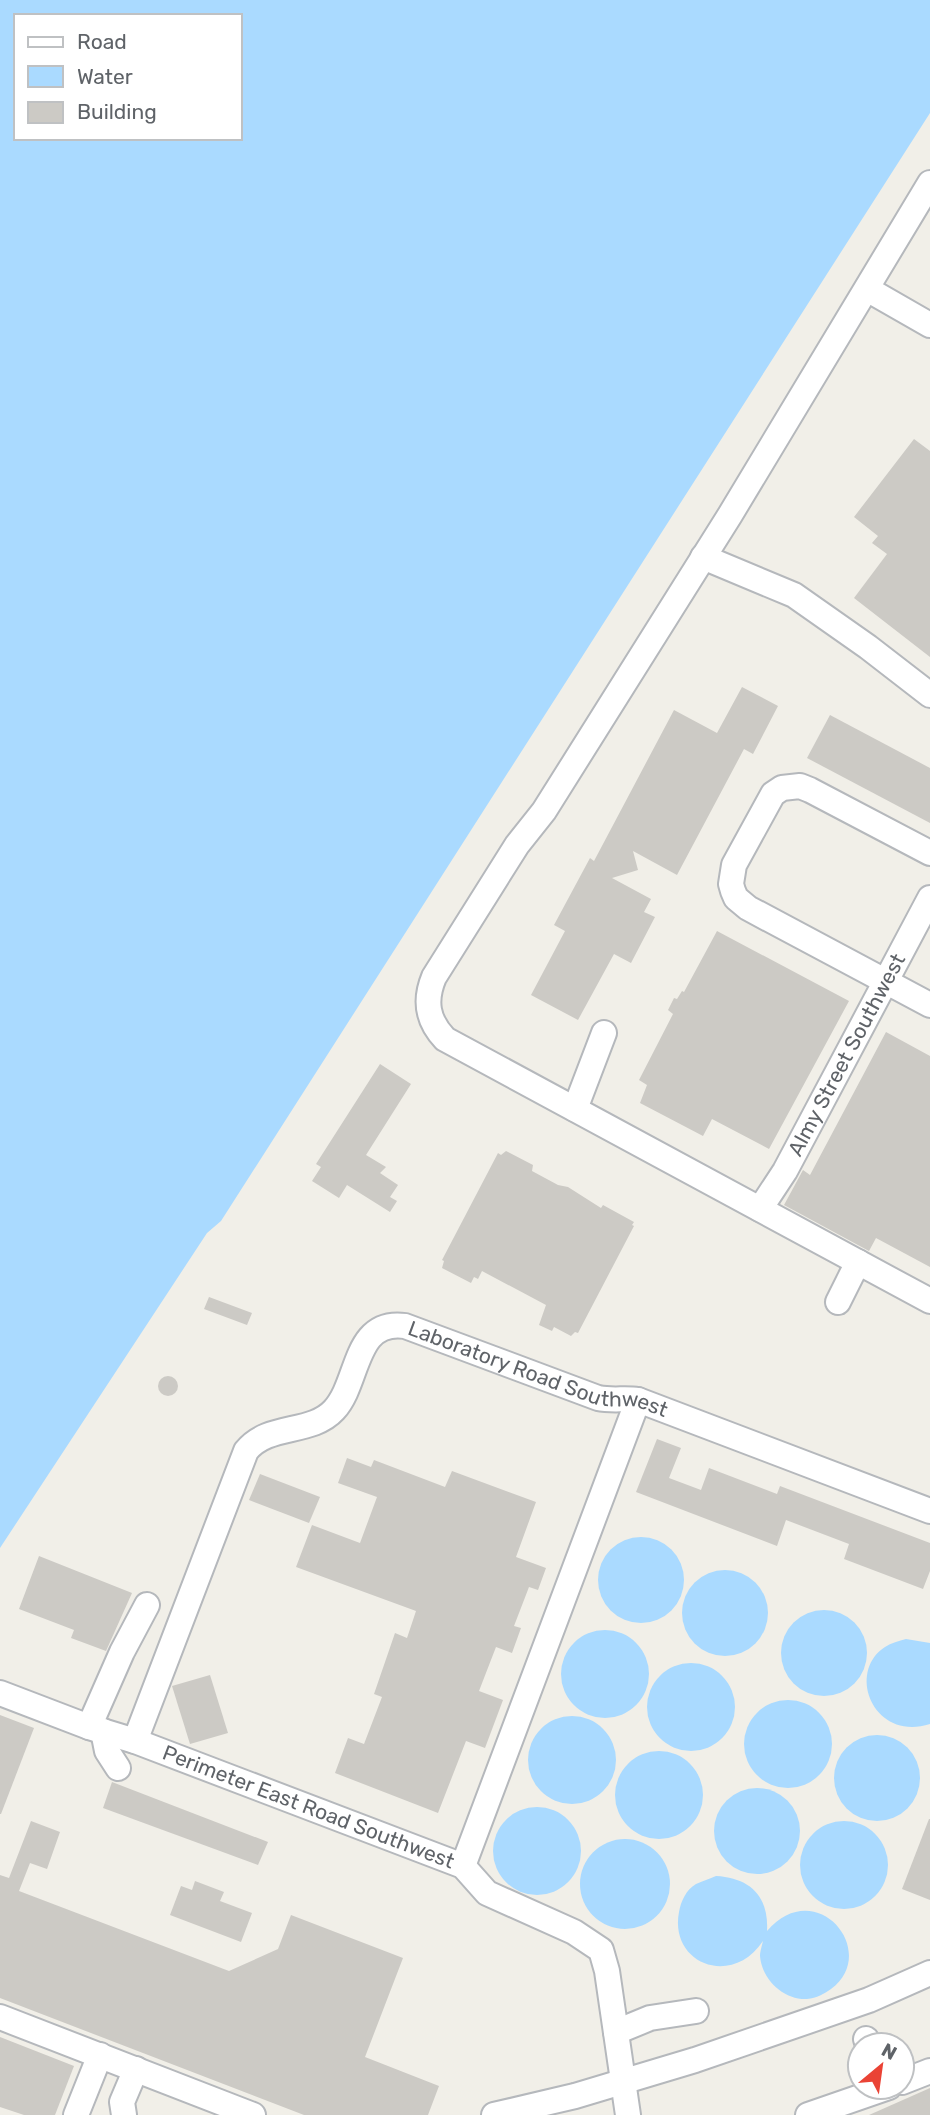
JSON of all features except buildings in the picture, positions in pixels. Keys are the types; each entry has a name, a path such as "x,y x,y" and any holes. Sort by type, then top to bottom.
{"lane":[{"path":"930,183 703,557 544,811 517,845 434,977 427,1004 429,1016 445,1039 524,1086 575,1109 930,1301"},
{"path":"866,289 930,325"},
{"path":"703,557 794,595 808,614 884,668 930,695"},
{"path":"930,853 813,791 800,786 782,788 770,798 734,865 731,884 741,903 930,1005"},
{"name":"Almy Street Southwest","path":"760,1209 785,1171 930,898"},
{"path":"575,1109 604,1033"},
{"path":"838,1303 858,1262"},
{"name":"Laboratory Road Southwest","path":"135,1741 246,1451 262,1437 309,1424 332,1412 346,1390 369,1338 379,1329 393,1325 405,1326 598,1398 611,1401 626,1398 638,1400 930,1511"},
{"path":"463,1866 638,1400"},
{"path":"118,1768 96,1729 122,1652 147,1605"},
{"name":"Perimeter East Road Southwest","path":"0,1693 135,1741 463,1866 487,1893 574,1932 601,1950 601,2001 616,2032 628,2115"},
{"path":"494,2115 622,2084 861,2003 930,1973"},
{"path":"616,2032 650,2018 696,2011"},
{"path":"0,2017 244,2113"},
{"path":"76,2115 100,2055"},
{"path":"124,2115 122,2102 136,2069"},
{"path":"808,2115 848,2101"}],"water":[{"path":"0,0 930,0 930,113 221,1221 207,1233 0,1548"},
{"path":"641,1537 665,1544 677,1556 684,1580 677,1604 665,1616 641,1623 617,1616 605,1604 598,1580 605,1556 617,1544"},
{"path":"725,1570 742,1573 756,1582 765,1596 768,1613 765,1630 756,1644 742,1653 725,1656 708,1653 694,1644 685,1630 682,1613 685,1596 694,1582 708,1573"},
{"path":"824,1610 848,1617 860,1629 867,1653 860,1677 848,1689 824,1696 800,1689 788,1677 781,1653 788,1629 800,1617"},
{"path":"605,1630 622,1633 636,1643 646,1657 649,1674 646,1691 636,1705 622,1715 605,1718 588,1715 574,1705 564,1691 561,1674 564,1657 574,1643 588,1633"},
{"path":"906,1639 930,1643 930,1724 910,1727 893,1723 880,1714 867,1687 873,1658 885,1647"},
{"path":"691,1663 708,1667 722,1676 731,1690 735,1707 731,1724 722,1738 708,1747 691,1751 674,1747 660,1738 651,1724 647,1707 651,1690 660,1676 674,1667"},
{"path":"788,1700 805,1704 819,1713 828,1727 832,1744 828,1761 819,1775 805,1784 788,1788 771,1784 757,1775 748,1761 744,1744 748,1727 757,1713 771,1704"},
{"path":"572,1716 589,1720 603,1729 612,1743 616,1760 612,1777 603,1791 589,1800 572,1804 555,1800 541,1791 532,1777 528,1760 532,1743 541,1729 555,1720"},
{"path":"877,1735 901,1742 913,1754 920,1778 913,1802 901,1814 877,1821 853,1814 841,1802 834,1778 841,1754 853,1742"},
{"path":"650,1751 668,1751 684,1758 696,1770 703,1786 703,1804 696,1820 684,1832 668,1839 650,1839 634,1832 622,1820 615,1804 615,1786 622,1770 634,1758"},
{"path":"749,1788 765,1788 788,1800 797,1814 800,1831 797,1848 788,1862 765,1874 749,1874 733,1867 721,1855 714,1839 714,1823 721,1807 733,1795"},
{"path":"537,1807 562,1814 574,1826 581,1851 574,1876 562,1888 537,1895 512,1888 500,1876 493,1851 500,1826 512,1814"},
{"path":"844,1821 861,1824 875,1834 885,1848 888,1865 885,1882 875,1896 861,1906 844,1909 827,1906 813,1896 803,1882 800,1865 803,1848 813,1834 827,1824"},
{"path":"625,1839 642,1843 657,1852 666,1867 670,1884 666,1901 657,1916 642,1925 625,1929 608,1925 593,1916 584,1901 580,1884 584,1867 593,1852 608,1843"},
{"path":"716,1876 739,1881 755,1892 765,1908 767,1931 786,1916 805,1911 822,1915 836,1925 846,1939 849,1956 845,1974 823,1994 807,1999 798,1998 776,1987 765,1973 760,1956 763,1941 750,1955 735,1964 706,1964 693,1956 684,1945 678,1930 680,1908 684,1896 692,1886"}]}
